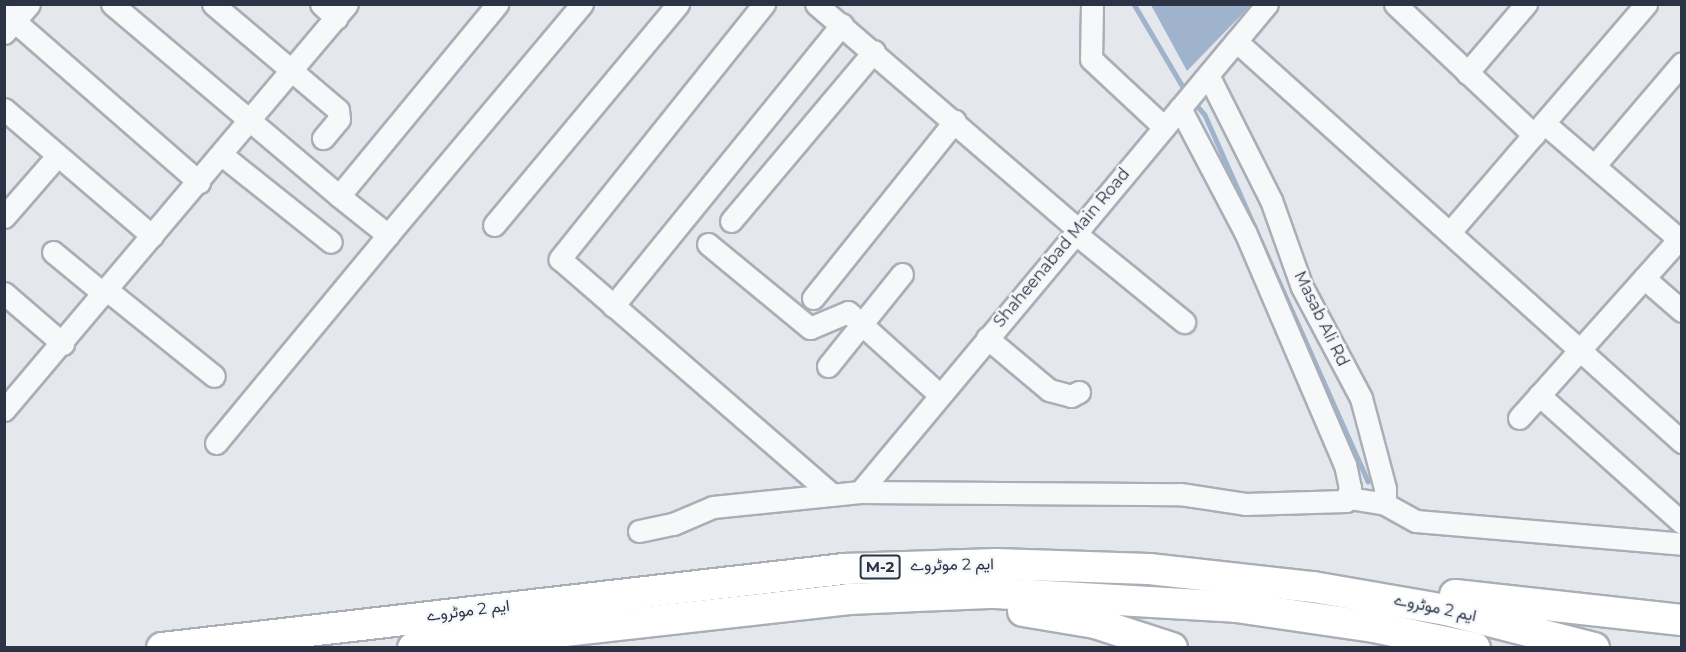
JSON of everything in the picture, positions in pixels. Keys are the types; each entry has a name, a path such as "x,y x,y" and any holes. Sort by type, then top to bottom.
{"highway":[{"path":"996,564 1114,557 1206,564 1682,620"},
{"name":"ایم 2 موٹروے","path":"162,648 844,569 996,564 1149,569 1313,587 1457,613 1594,648"},
{"name":"ایم 2 موٹروے","path":"412,648 849,599 1006,594 1236,607 1364,625 1475,648"},
{"path":"639,621 898,609 1009,610 1087,621 1172,648"}],"street":[{"path":"29,4 8,22 198,182"},
{"path":"112,4 249,123 388,235"},
{"path":"213,4 341,114 323,138"},
{"path":"339,196 497,4"},
{"path":"216,443 582,4"},
{"path":"494,225 678,4"},
{"path":"764,4 560,259 832,495"},
{"path":"816,4 874,51 1077,231 1184,322"},
{"path":"1092,4 1091,58 1164,127"},
{"name":"Shaheenabad Main Road","path":"860,492 1267,4"},
{"path":"1395,4 1467,73 1539,129 1595,165 1680,237 1519,418"},
{"path":"1467,73 1526,4"},
{"path":"8,397 63,344 249,123 292,70 334,9"},
{"path":"1450,232 1539,129 1633,9"},
{"path":"613,306 842,24"},
{"path":"1236,41 1682,442"},
{"path":"731,222 874,51"},
{"path":"1595,165 1682,63"},
{"name":"Masab Ali Rd","path":"1208,75 1271,200 1302,287 1361,398 1385,488 1385,504"},
{"path":"1180,108 1245,232 1345,465 1349,498"},
{"path":"4,109 152,236"},
{"path":"813,298 955,121"},
{"path":"222,155 331,242"},
{"path":"4,217 57,156"},
{"path":"708,244 810,328 842,312 862,324 940,395"},
{"path":"53,252 214,376"},
{"path":"828,366 903,274"},
{"path":"1644,278 1682,311"},
{"path":"4,293 63,344"},
{"path":"987,338 1049,390 1071,396 1079,392"},
{"path":"1539,395 1682,523"},
{"path":"639,531 673,524 713,507 860,492 1180,494 1245,504 1335,503 1349,498 1385,504 1416,521 1682,544"}],"water":[{"path":"1151,5 1251,5 1187,71"}],"waterway":[{"path":"1134,4 1186,92"},
{"path":"1193,101 1205,115 1368,481"}]}
